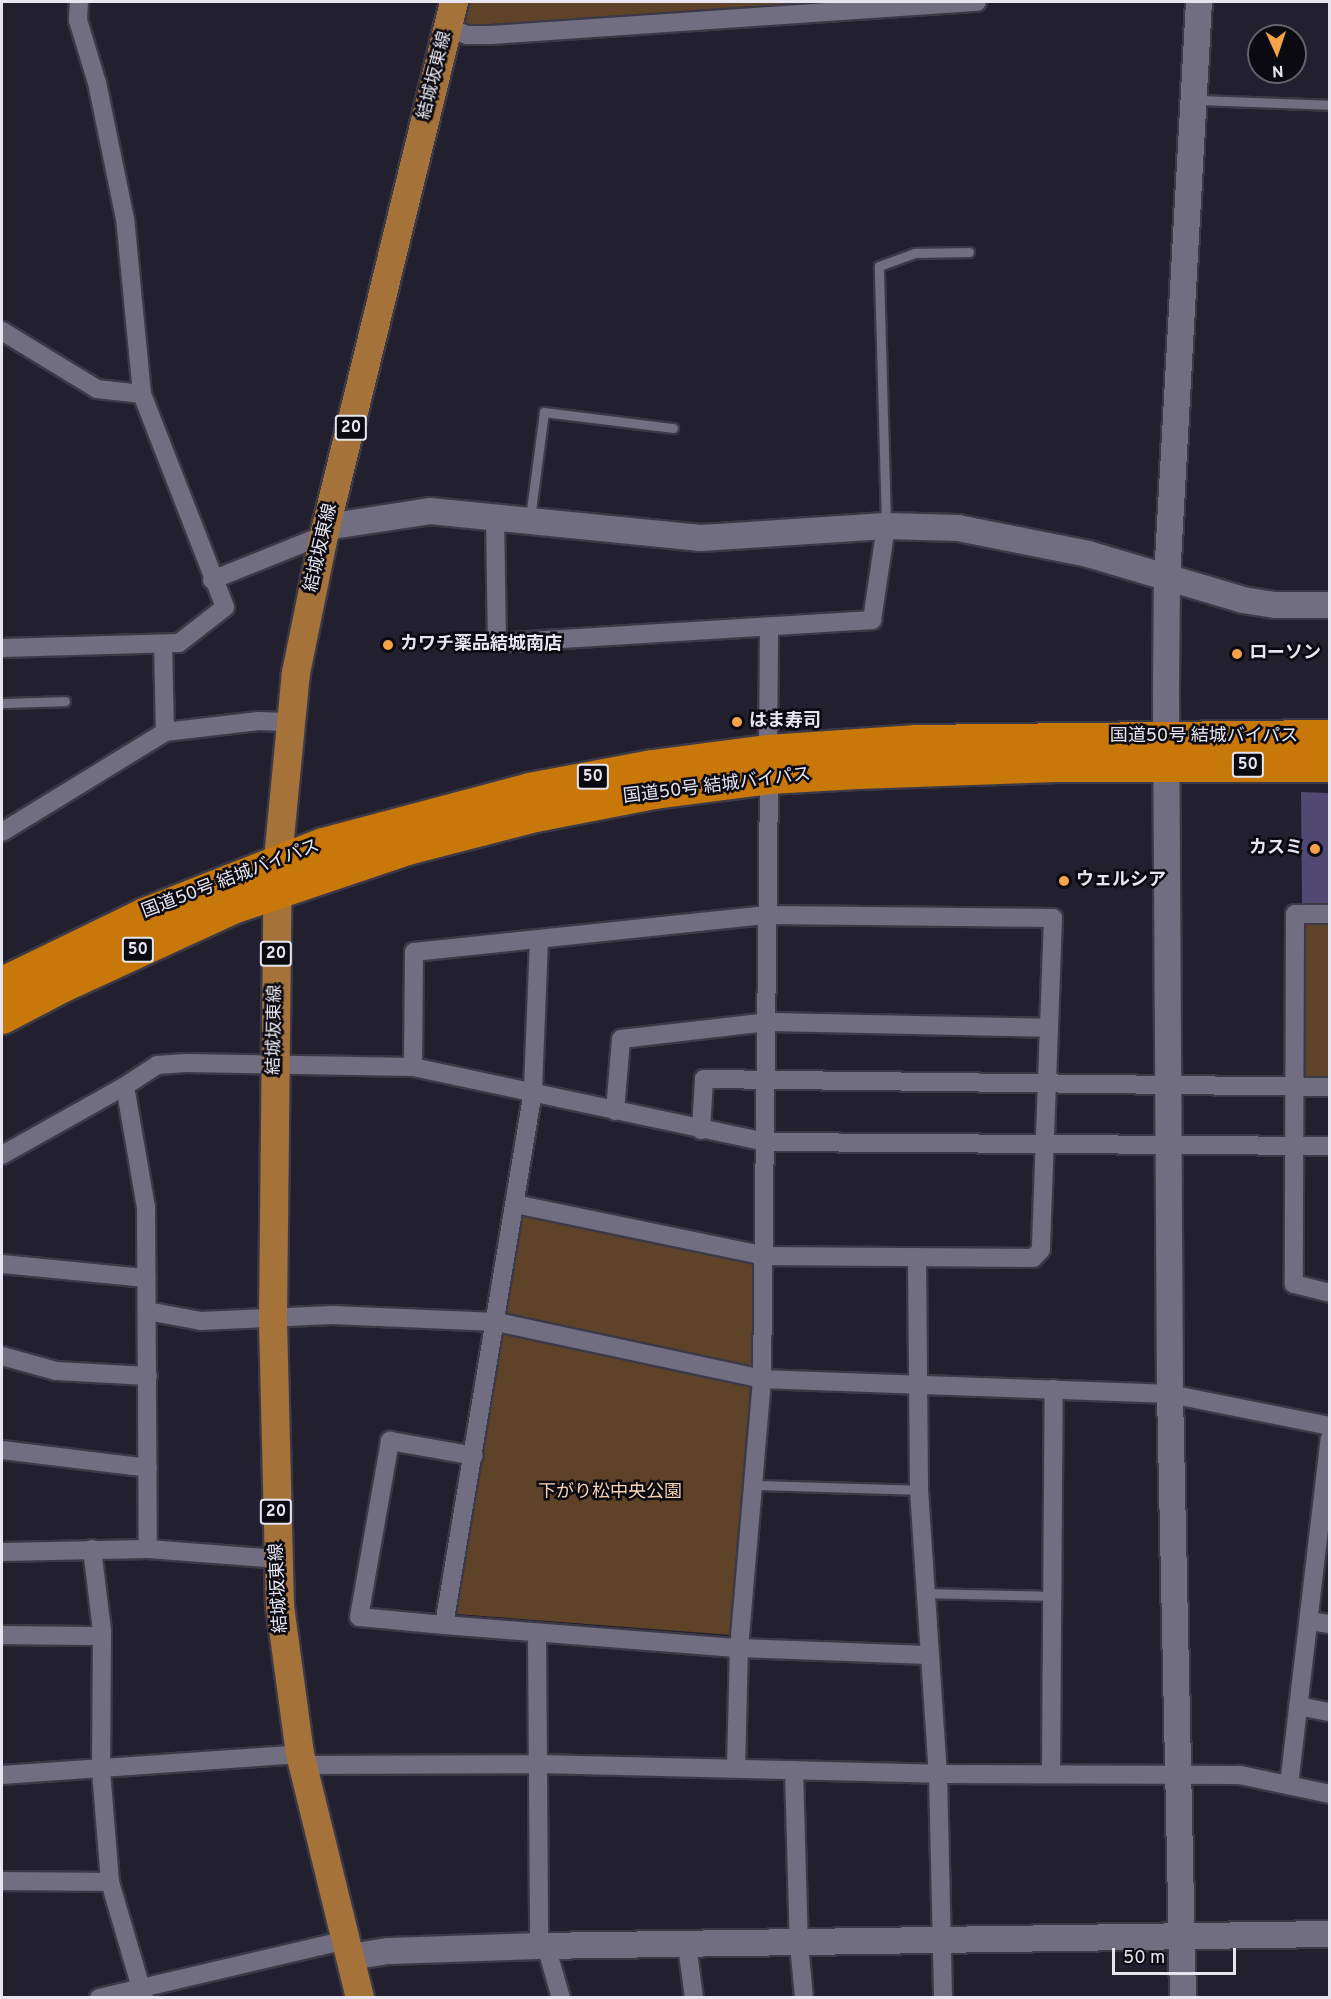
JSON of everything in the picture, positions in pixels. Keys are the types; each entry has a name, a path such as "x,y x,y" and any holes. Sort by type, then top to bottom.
{"highway":[{"name":"国道50号 結城バイパス","path":"1166,750 1329,736"},
{"name":"国道50号 結城バイパス","path":"2,1017 164,938 278,875 404,820 529,789 652,766 769,764 916,741 1166,750 1329,765"},
{"name":"国道50号 結城バイパス","path":"2,983 144,914 278,875"}],"main road":[{"name":"結城坂東線","path":"360,1998 301,1760 284,1662 277,1559 273,1319 278,875 288,722 325,531 451,14"}],"street":[{"path":"2,648 179,643 225,607 212,580 142,394 125,219 97,83 78,20 79,2"},
{"path":"451,14 467,35 491,35 977,2"},
{"path":"1183,1998 1170,1394 1167,579 1196,100 1199,2"},
{"path":"2,331 96,389 142,394"},
{"path":"212,580 325,531 430,511 701,538 886,526 958,528 1046,543 1167,579 1264,603 1329,605"},
{"path":"495,517 497,643 872,620 886,526"},
{"path":"736,1768 739,1648 762,1378 766,1256 769,628"},
{"path":"163,644 165,732"},
{"path":"2,832 165,732 258,721 288,722"},
{"path":"1329,914 1295,914 1294,1087 1294,1284 1329,1293"},
{"path":"413,1067 414,952 767,915 1053,918 1041,1250 1033,1258 766,1256 514,1204"},
{"path":"444,1625 497,1322 533,1091 539,939"},
{"path":"615,1111 621,1039 767,1022 1049,1028"},
{"path":"2,1155 157,1065 413,1067 533,1091 701,1130 767,1142 1170,1143 1329,1146"},
{"path":"701,1130 704,1079 1047,1083 1170,1087 1329,1087"},
{"path":"124,1086 146,1207 148,1549"},
{"path":"917,1257 919,1490 928,1655 938,1774 943,1998"},
{"path":"2,1264 146,1278"},
{"path":"147,1311 201,1321 332,1315 497,1322 762,1378 1170,1394 1329,1426"},
{"path":"2,1356 74,1374 148,1376"},
{"path":"1051,1774 1054,1389"},
{"path":"1289,1785 1298,1706 1324,1537 1329,1438"},
{"path":"474,1456 390,1441 359,1617 537,1634 739,1648 928,1655"},
{"path":"2,1450 148,1468"},
{"path":"92,1549 102,1636 101,1770 110,1882 143,1993"},
{"path":"2,1552 148,1549 277,1559"},
{"path":"1310,1621 1329,1624"},
{"path":"537,1634 543,1946 561,1998"},
{"path":"2,1635 102,1636"},
{"path":"1298,1706 1329,1712"},
{"path":"2,1775 301,1760 938,1774 1240,1775 1329,1794"},
{"path":"794,1770 799,1944 804,1998"},
{"path":"2,1881 110,1882"},
{"path":"99,1998 143,1993 348,1949 799,1944 1329,1934"},
{"path":"687,1945 694,1998"}],"lane":[{"path":"1196,100 1329,105"},
{"path":"886,526 879,266 915,253 969,252"},
{"path":"529,520 544,412 673,428"},
{"path":"2,704 64,701"},
{"path":"753,1485 919,1490"},
{"path":"925,1593 1053,1596"}],"green space":[{"path":"470,2 906,2 487,32 464,27"},
{"path":"1298,918 1329,918 1329,1082 1300,1082"},
{"name":"下がり松中央公園","path":"522,1215 759,1265 732,1635 456,1614"}],"building":[{"name":"カスミ","path":"1301,792 1329,793 1329,903 1302,903"}],"place":[{"name":"カワチ薬品結城南店","path":"388,645"},
{"name":"ローソン","path":"1237,654"},
{"name":"はま寿司","path":"737,722"},
{"name":"カスミ","path":"1315,849"},
{"name":"ウェルシア","path":"1064,881"}]}
